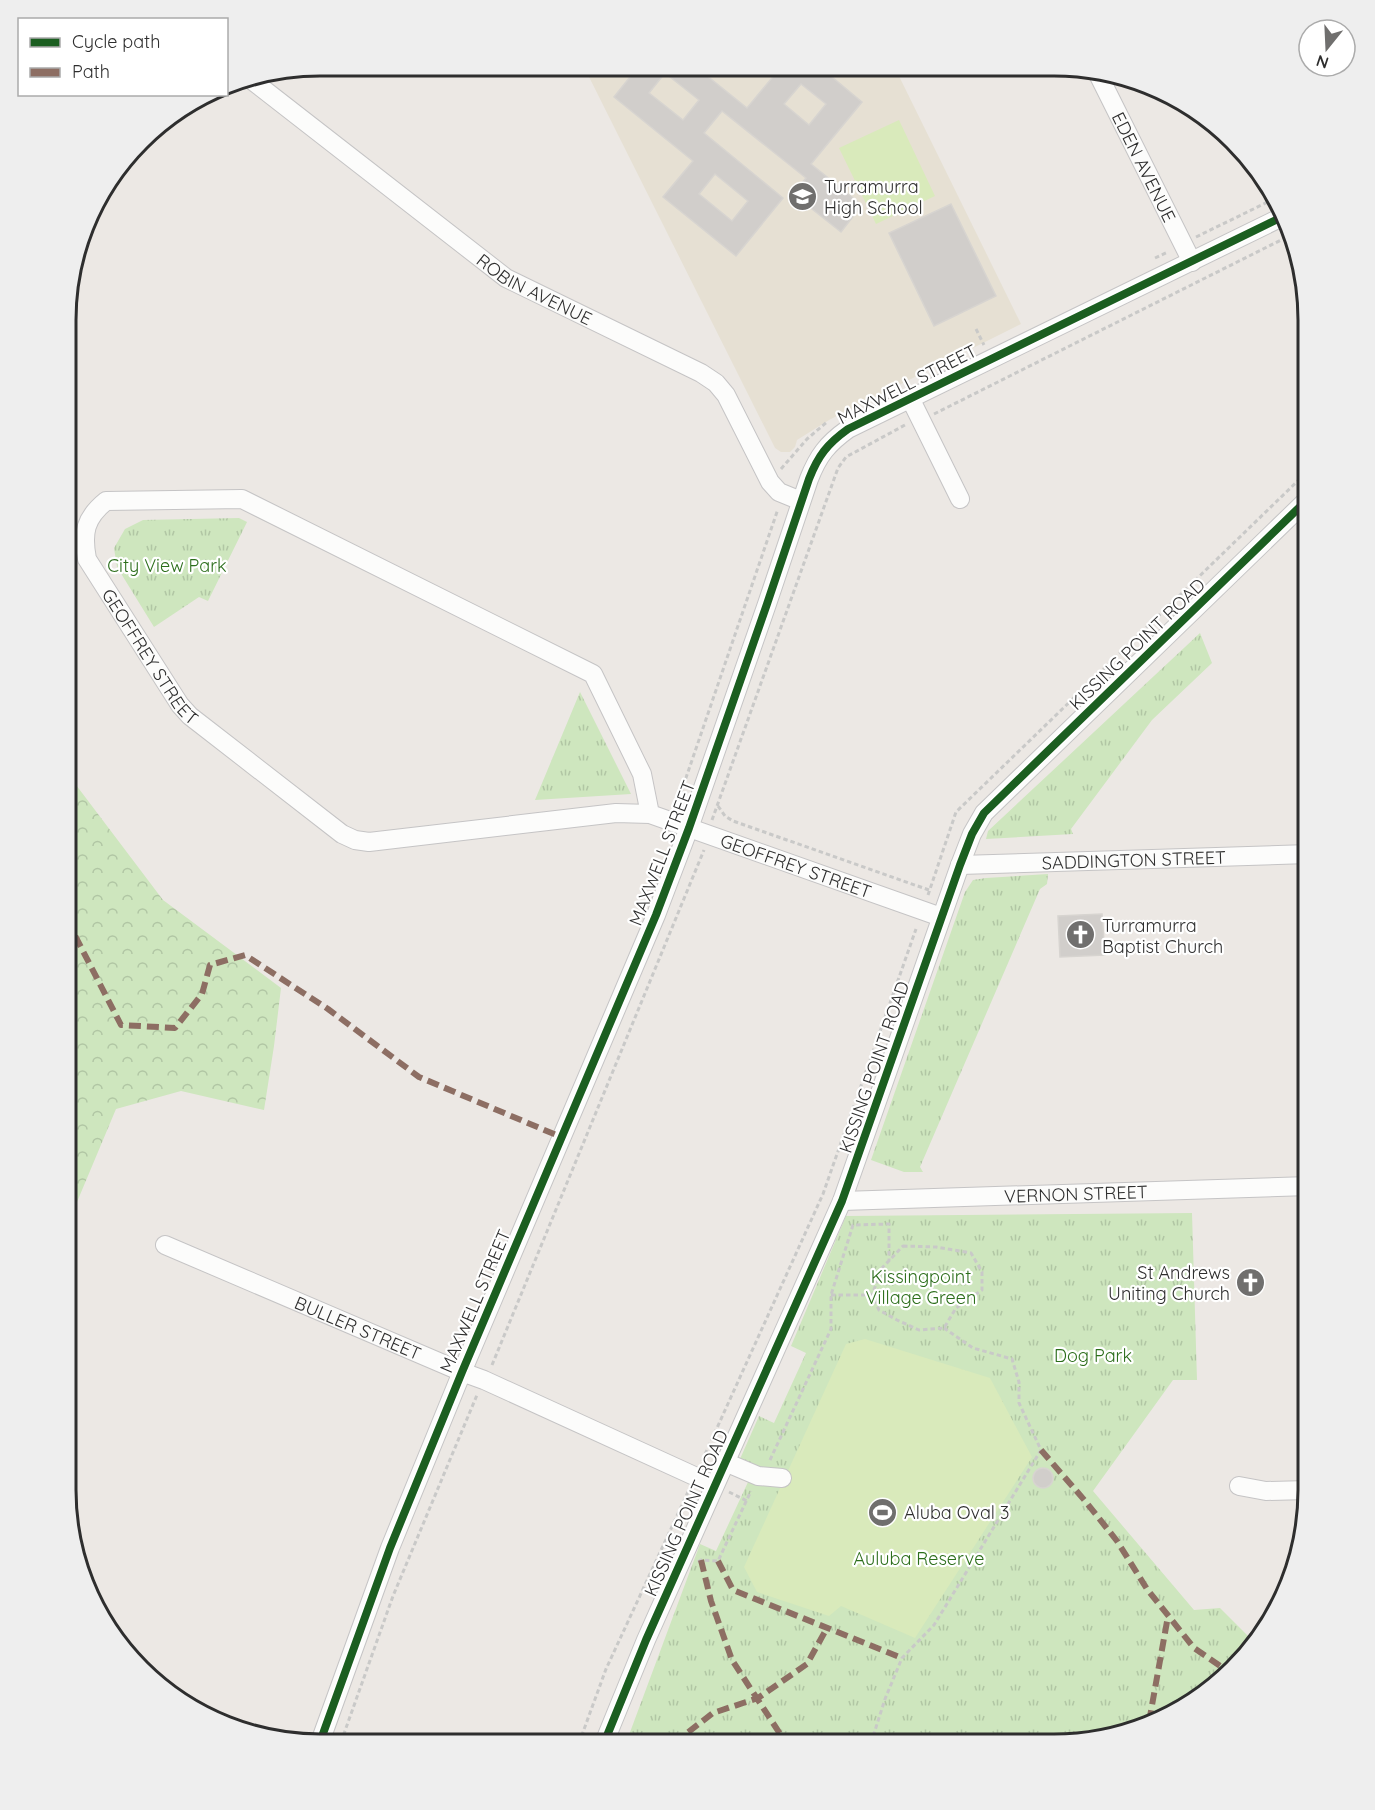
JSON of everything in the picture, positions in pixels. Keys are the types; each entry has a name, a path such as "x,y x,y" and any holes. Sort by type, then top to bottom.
{"street":[{"name":"EDEN AVENUE","path":"1101,81 1192,262"},
{"name":"ROBIN AVENUE","path":"258,85 506,278 716,383 726,395 770,482 779,492 801,501"},
{"name":"MAXWELL STREET","path":"323,1734 390,1548 462,1372 656,915 689,828 817,460 834,439 848,429 1276,220"},
{"path":"910,398 960,499"},
{"name":"GEOFFREY STREET","path":"650,814 642,774 593,674 242,499 106,501 95,510 88,522 84,540 87,559 180,705 190,716 342,834 355,840 369,842 616,813 650,814 941,917"},
{"name":"KISSING POINT ROAD","path":"608,1734 646,1640 719,1487 725,1461 842,1201 972,834 984,813 1298,509"},
{"name":"SADDINGTON STREET","path":"960,865 1298,854"},
{"name":"VERNON STREET","path":"842,1201 1298,1186"},
{"name":"BULLER STREET","path":"165,1245 484,1380 719,1487"},
{"path":"725,1461 758,1476 782,1478"},
{"path":"1239,1486 1266,1491 1298,1490"}],"path":[{"path":"1194,238 1268,202"},
{"path":"933,414 1284,238"},
{"path":"976,329 984,345"},
{"path":"712,821 838,468 846,457 905,425"},
{"path":"676,808 778,508"},
{"path":"718,804 725,816 733,822 929,890"},
{"path":"490,1370 704,850"},
{"path":"702,1462 823,1194 916,929"},
{"path":"701,1560 718,1561 758,1476 768,1465 831,1329 831,1295 854,1225 889,1224 889,1261"},
{"path":"874,1734 902,1658 934,1625 1041,1450 1019,1403 1019,1382 1012,1359 973,1348 944,1328 919,1330 879,1310 872,1295 882,1268 903,1245 936,1247 971,1253 982,1272 982,1290 956,1308 944,1328"},
{"path":"831,1295 872,1295"},
{"path":"344,1734 393,1596 479,1390"},
{"path":"719,1487 747,1501"},
{"path":"582,1734 606,1669 688,1492"}],"shaded area":[{"name":"Turramurra High School","path":"589,76 899,76 1021,324 829,420 797,440 790,452 781,452 775,448"}],"green space":[{"path":"899,120 935,196 876,224 839,148"},
{"name":"City View Park","path":"239,518 247,522 208,601 199,597 154,627 117,567 114,548 125,529 143,520"},
{"path":"1200,633 1212,663 1152,720 1071,829 1073,834 986,839 988,831"},
{"path":"580,692 631,794 535,800"},
{"path":"76,785 163,900 281,988 264,1110 181,1091 116,1109 76,1207"},
{"path":"1048,874 1047,884 1040,889 920,1167 923,1172 904,1172 871,1160 965,892 973,880"},
{"name":"Auluba Reserve","path":"1192,1213 1197,1380 1173,1380 1093,1491 1194,1610 1220,1608 1249,1637 1227,1662 1203,1683 1176,1701 1133,1721 1102,1729 1070,1733 629,1734 700,1544 716,1551 755,1467 740,1459 759,1416 774,1423 806,1353 791,1346 846,1216"},
{"name":"Aluba Oval 3","path":"865,1339 990,1378 1032,1457 915,1638 841,1606 829,1616 757,1592 744,1567 846,1344"}],"building":[{"path":"631,76 663,76 649,93 683,120 699,100 669,76 707,76 747,108 774,76 831,76 862,102 811,164 862,205 841,232 793,194 806,178 722,111 704,133 783,198 736,256 663,197 693,161 614,97","holes":["801,84 826,104 809,125 784,104","715,174 748,201 732,221 699,194"]},
{"path":"951,204 996,296 934,326 889,233"},
{"name":"Turramurra Baptist Church","path":"1102,914 1105,955 1060,957 1058,916"},
{"path":"1043,1468 1050,1471 1053,1478 1050,1485 1043,1488 1036,1485 1033,1478 1036,1471"}],"marked path":[{"path":"76,938 121,1025 175,1028 202,994 210,965 245,955 328,1009 419,1077 561,1137"},
{"path":"1041,1450 1117,1541 1147,1589 1194,1648 1222,1667"},
{"path":"701,1560 711,1601 732,1660 780,1734"},
{"path":"718,1561 733,1590 902,1658"},
{"path":"1150,1714 1168,1616"},
{"path":"686,1734 713,1713 758,1698 807,1664 827,1628"}],"cycle path":[{"path":"323,1734 390,1548 462,1372 656,915 689,828 809,479 820,457 829,445 848,429 1276,220"},
{"path":"608,1734 646,1640 842,1201 972,834 984,813 1298,509"}],"place":[{"name":"Turramurra High School","path":"803,196"},
{"name":"Turramurra Baptist Church","path":"1081,935"},
{"name":"St Andrews Uniting Church","path":"1251,1282"},
{"name":"Aluba Oval 3","path":"883,1512"}],"park label":[{"name":"Kissingpoint Village Green","path":"921,1286"},
{"name":"Dog Park","path":"1093,1355"}]}
